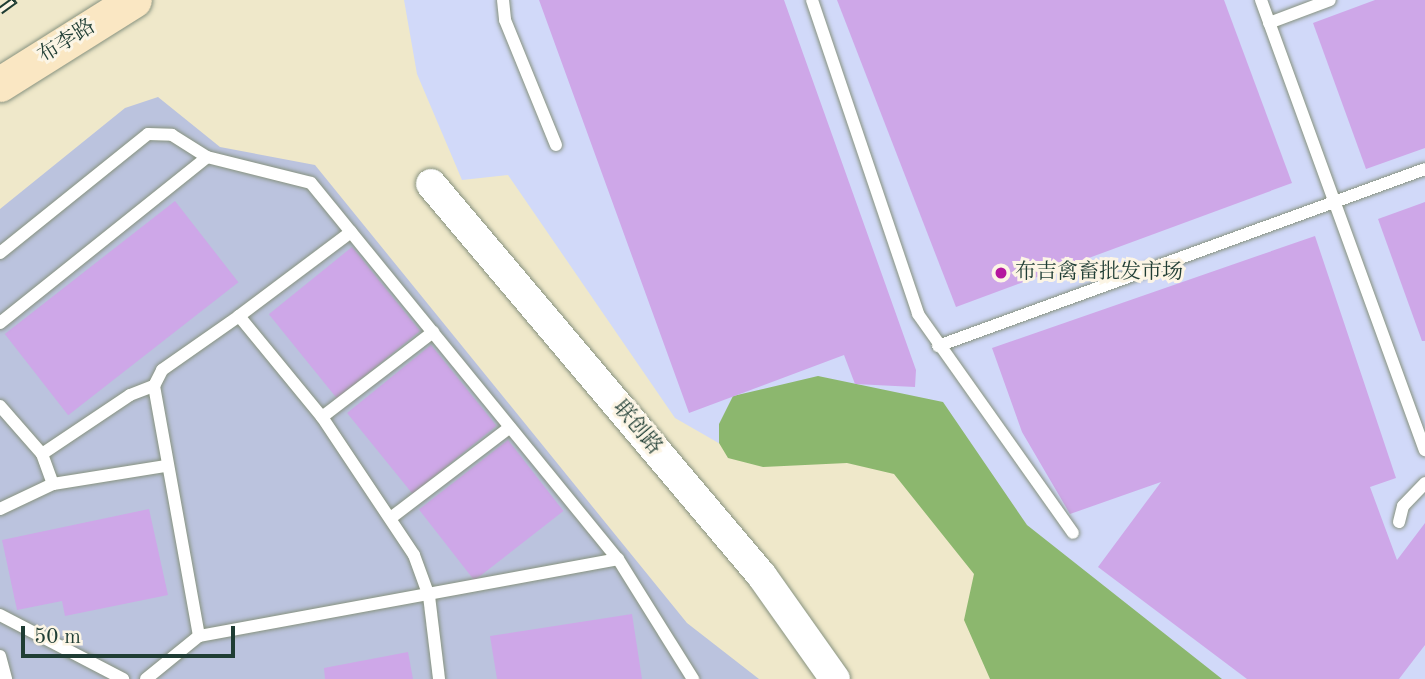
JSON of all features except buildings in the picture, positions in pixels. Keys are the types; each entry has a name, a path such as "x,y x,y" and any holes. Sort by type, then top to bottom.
{"main road":[{"name":"布李路","path":"0,84 134,0"}],"street":[{"name":"联创路","path":"431,184 762,576 835,679"}],"lane":[{"path":"503,0 505,20 556,145"},
{"path":"812,0 918,314 938,346 1073,533"},
{"path":"1261,0 1425,450"},
{"path":"1269,23 1330,0"},
{"path":"0,253 148,134 172,135 206,157 311,183 618,559 693,679"},
{"path":"0,323 206,157"},
{"path":"938,346 1425,169"},
{"path":"199,636 165,466 155,386 162,369 239,316 351,232"},
{"path":"239,316 321,417 392,517 429,596 439,679"},
{"path":"321,417 433,332"},
{"path":"42,454 130,395 155,386"},
{"path":"0,406 42,454 53,484"},
{"path":"392,517 510,427"},
{"path":"0,509 53,484 165,466"},
{"path":"1399,523 1402,506 1425,483"},
{"path":"146,679 199,636 429,596 618,559"},
{"path":"0,615 123,679"},
{"path":"0,656 6,679"}],"shaded area":[{"name":"布吉禽畜批发市场","path":"404,0 1425,0 1425,679 1117,679 949,462 736,453 675,418 508,175 462,180 417,74"},
{"path":"158,97 220,147 315,165 687,623 759,679 0,679 0,209 125,108"}],"green space":[{"path":"818,376 943,402 1027,525 1222,679 990,679 964,620 974,574 894,474 847,463 763,467 728,458 719,443 719,424 733,396"}],"railway":[{"path":"0,11 15,0"}],"place":[{"name":"布吉禽畜批发市场","path":"1001,273"}]}
